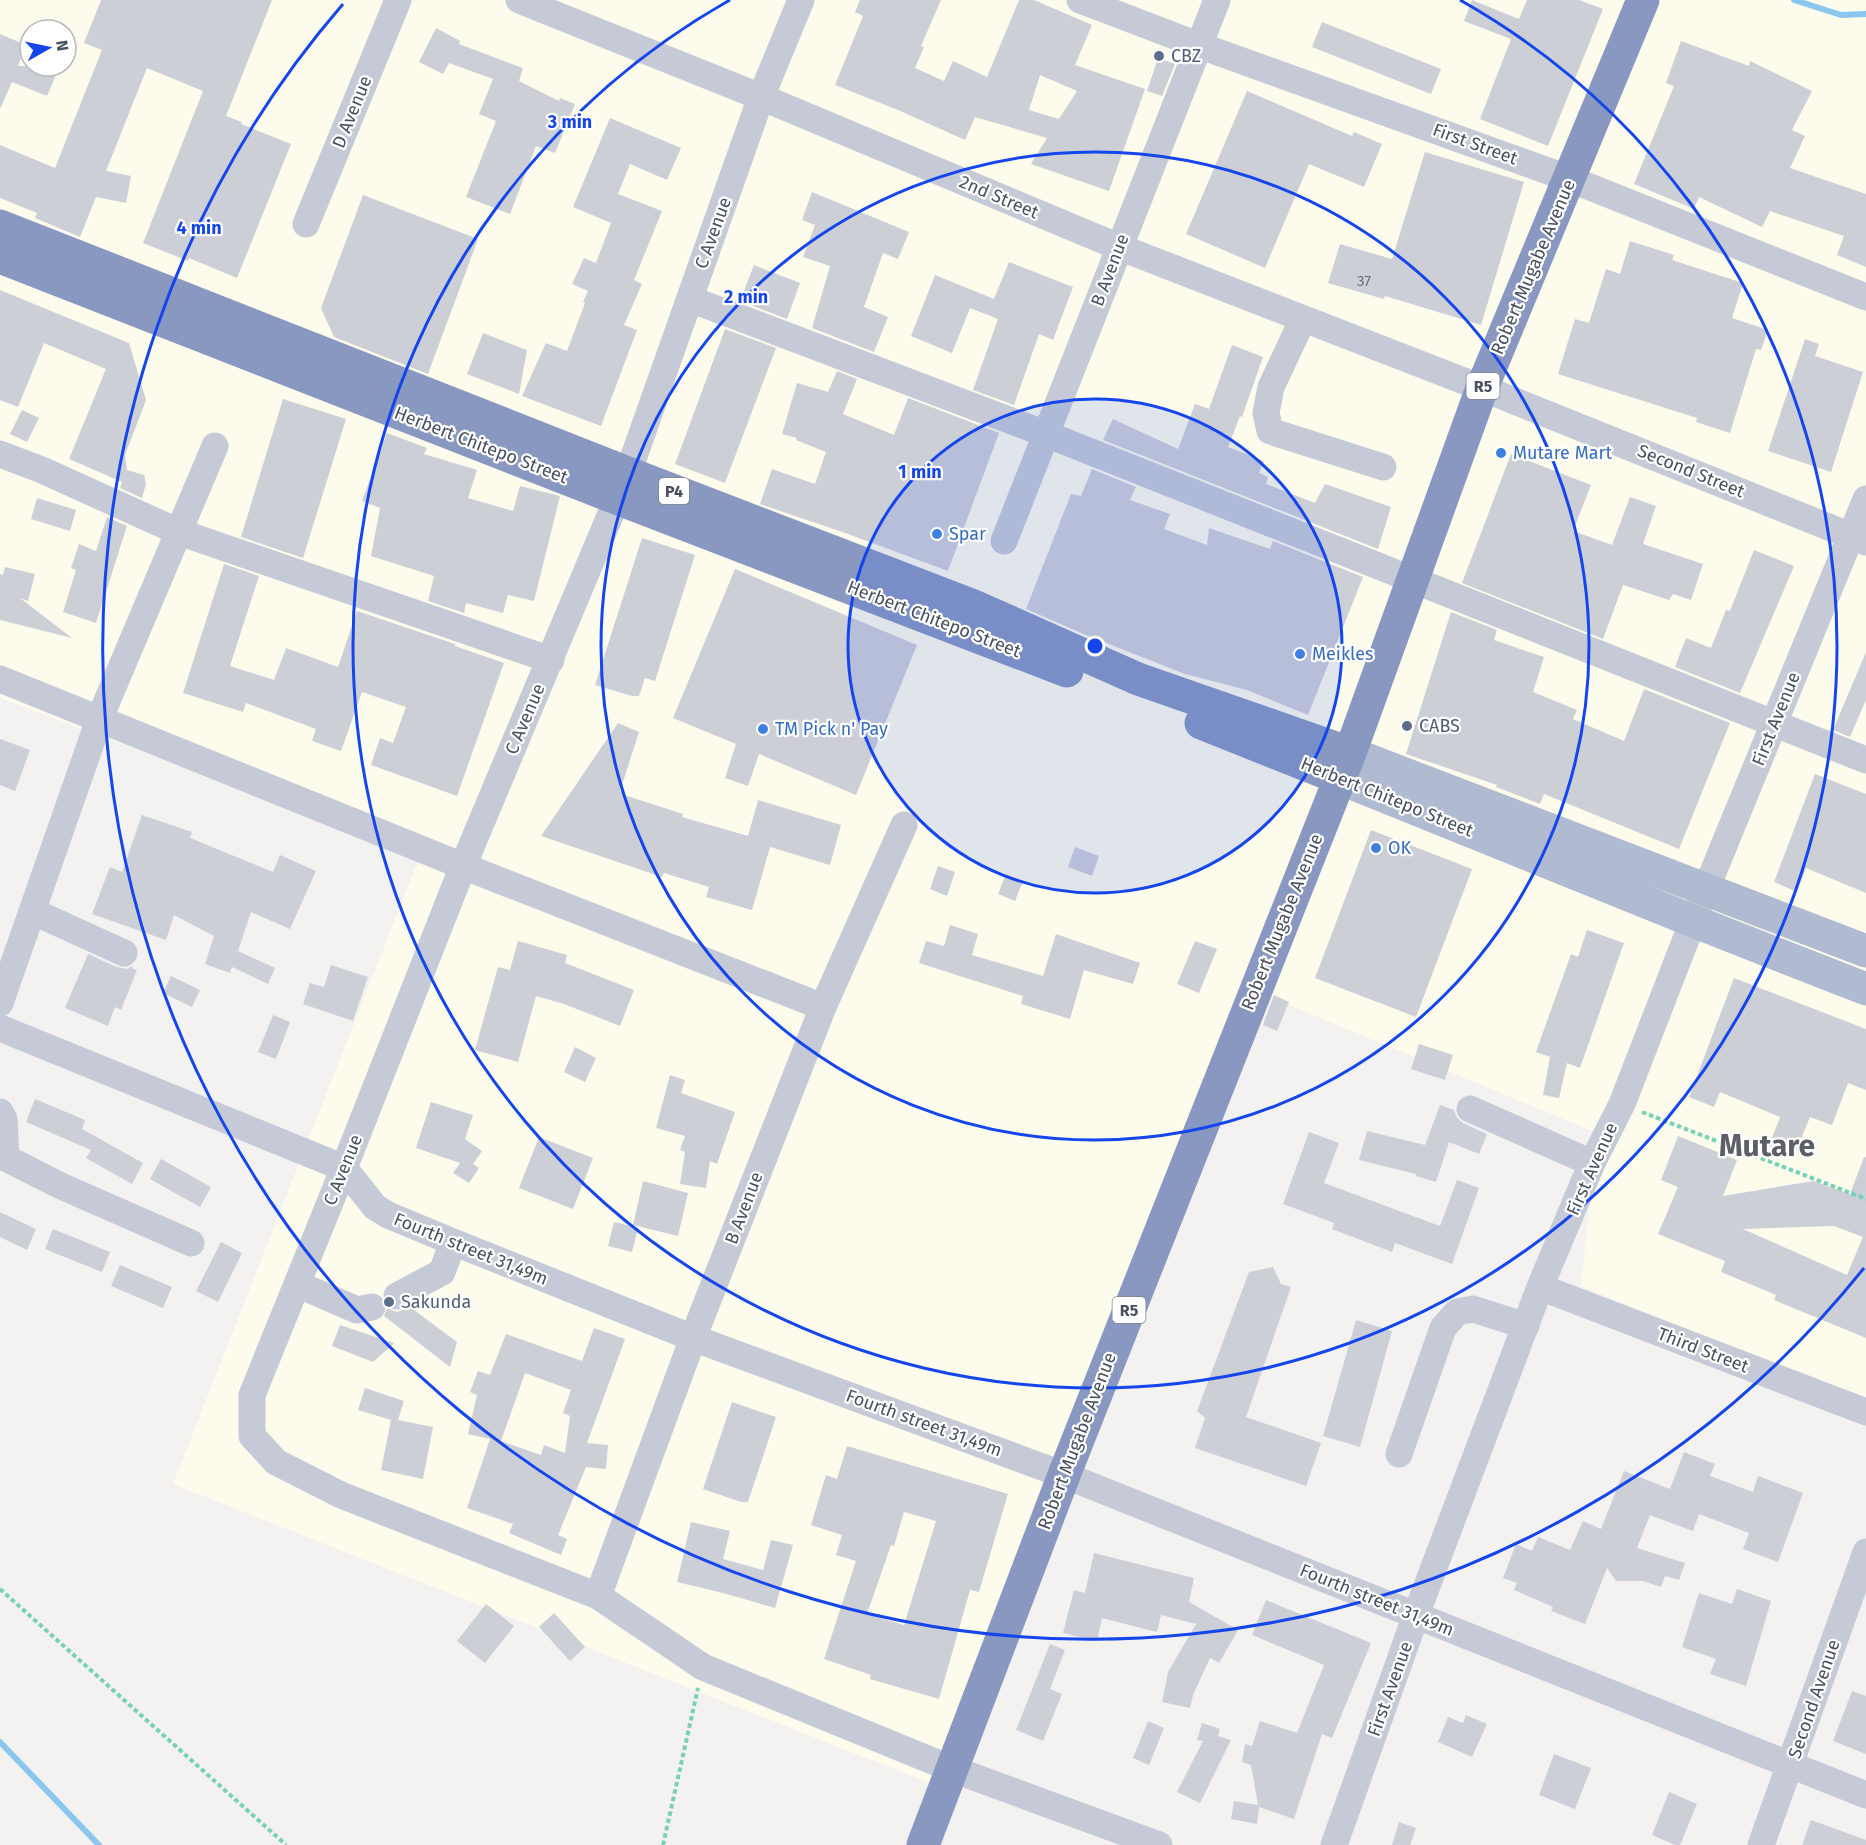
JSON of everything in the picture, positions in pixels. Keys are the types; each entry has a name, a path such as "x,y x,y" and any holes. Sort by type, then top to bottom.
{"highway":[{"name":"Robert Mugabe Avenue","path":"923,1845 1064,1475 1344,765 1482,388 1643,0"},
{"name":"Herbert Chitepo Street","path":"0,226 622,485"},
{"name":"Herbert Chitepo Street","path":"0,257 622,485 976,607 1138,679 1344,765"}],"main road":[{"name":"Herbert Chitepo Street","path":"1344,765 1707,889 1866,951"},
{"name":"Herbert Chitepo Street","path":"1344,765 1693,921 1866,988"}],"street":[{"name":"D Avenue","path":"306,224 398,0"},
{"name":"2nd Street","path":"519,0 1119,247 1482,388"},
{"name":"C Avenue","path":"598,1596 341,1496 276,1462 252,1436 252,1395 463,866 551,660 622,485 761,98 801,0"},
{"name":"First Street","path":"1080,0 1198,45 1570,178 1866,297"},
{"name":"B Avenue","path":"1004,541 1217,0"},
{"path":"690,298 1046,434 1866,760"},
{"path":"1303,319 1271,387 1266,413 1270,431 1383,467"},
{"name":"Second Street","path":"1482,388 1858,539"},
{"path":"0,1003 99,720 215,446"},
{"path":"0,454 42,470 179,532 551,660"},
{"name":"First Avenue","path":"1334,1845 1416,1616 1540,1287 1592,1162 1622,1104 1693,921 1774,723 1858,539 1866,499"},
{"path":"0,679 463,866 823,1007"},
{"name":"B Avenue","path":"598,1596 693,1338 823,1007 904,825"},
{"path":"32,911 124,952"},
{"path":"0,1028 344,1168"},
{"path":"1470,1110 1592,1162"},
{"path":"0,1112 4,1119 3,1157 61,1186 190,1243"},
{"name":"Fourth street 31,49m","path":"344,1168 375,1208 453,1242 693,1338 1064,1475 1866,1795"},
{"path":"397,1296 442,1272 453,1242"},
{"path":"297,1284 357,1310 372,1307"},
{"name":"Third Street","path":"1540,1287 1866,1412"},
{"path":"1399,1454 1443,1329 1457,1312 1473,1309 1526,1326"},
{"name":"Second Avenue","path":"1761,1845 1866,1552"},
{"path":"598,1596 703,1666 952,1769 1159,1845"}],"path":[{"path":"1622,1104 1866,1199"},
{"path":"0,1589 286,1845"},
{"path":"663,1845 703,1666"}],"shaded area":[{"path":"0,0 1866,0 1866,1403 1581,1286 1597,1133 1263,994 955,1793 173,1484 420,856 0,698"}],"building":[{"path":"101,0 272,0 226,116 291,144 237,278 189,258 188,261 143,243 203,91 147,68 106,171 131,176 126,203 96,197 80,237 35,218 37,213 0,198 0,145 55,168 102,50 84,43"},
{"path":"860,0 941,0 921,46 924,47 915,68 944,81 953,61 987,77 1019,0 1034,0 1092,25 1075,65 1145,89 1109,191 1031,164 1047,138 975,117 965,140 835,85 863,16 855,12","holes":["1040,75 1077,91 1059,119 1029,110"]},
{"path":"1472,0 1519,19 1527,0 1579,0 1603,9 1548,146 1480,119 1511,39 1464,21"},
{"path":"1322,22 1441,69 1431,94 1312,47"},
{"path":"436,28 460,41 459,44 523,68 519,81 559,101 560,98 575,104 555,153 536,146 510,214 466,197 496,121 479,114 493,79 449,63 443,74 419,62"},
{"path":"0,34 18,42 18,78 55,78 47,96 12,82 0,109"},
{"path":"1681,41 1749,66 1750,61 1812,91 1792,130 1805,136 1790,168 1866,194 1866,267 1837,255 1844,236 1770,211 1762,227 1699,197 1694,209 1634,184 1674,86 1666,83"},
{"path":"1158,58 1175,64 1162,96 1147,91"},
{"path":"1247,91 1352,136 1354,132 1382,144 1364,187 1309,164 1265,268 1186,234"},
{"path":"610,118 681,148 667,180 630,164 618,194 662,211 634,280 642,284 624,325 637,330 601,426 522,396 546,343 567,351 588,291 572,284 584,258 596,263 611,223 573,207"},
{"path":"1425,152 1524,182 1481,325 1385,296 1384,299 1328,283 1340,244 1392,259"},
{"path":"812,192 909,232 898,259 883,253 864,307 888,317 874,352 812,328 830,266 803,257 815,225 802,220"},
{"path":"363,195 478,239 428,374 334,337 321,308"},
{"path":"1630,241 1674,255 1672,260 1743,283 1732,318 1768,330 1761,350 1756,349 1730,433 1696,422 1697,418 1558,374 1575,319 1589,323 1606,269 1620,274"},
{"path":"1009,262 1073,287 1053,340 1039,334 1014,405 973,390 998,319 970,308 952,353 911,336 935,275 994,299"},
{"path":"754,265 800,283 787,319 740,301"},
{"path":"0,290 129,343 146,400 125,455 127,470 144,475 146,484 142,498 120,488 122,482 69,459 106,369 44,343 18,407 0,400"},
{"path":"725,329 776,348 725,483 675,464"},
{"path":"483,333 527,350 519,394 467,374"},
{"path":"1805,339 1819,344 1815,356 1863,372 1831,472 1768,451"},
{"path":"1232,345 1263,357 1242,417 1240,416 1228,447 1264,461 1259,473 1268,477 1266,484 1315,503 1325,484 1391,507 1378,549 1103,440 1113,419 1178,449 1195,404 1209,409"},
{"path":"837,371 857,379 843,414 894,435 908,398 999,433 948,571 760,504 772,469 815,484 826,452 796,440 797,438 782,434 797,383 828,392"},
{"path":"283,399 346,419 303,558 241,537"},
{"path":"22,410 39,418 27,442 10,434"},
{"path":"387,433 427,448 424,454 477,470 468,498 513,511 520,486 560,496 534,601 508,595 503,613 466,603 464,613 428,601 434,576 371,556 380,508 362,501"},
{"path":"1511,454 1591,485 1573,531 1612,545 1630,497 1656,506 1643,544 1703,564 1691,600 1673,594 1669,600 1623,585 1603,639 1462,583"},
{"path":"1092,469 1136,487 1130,500 1170,514 1164,529 1207,545 1209,528 1270,549 1273,541 1363,577 1308,715 1247,690 1185,674 1026,609 1071,494 1081,496"},
{"path":"37,498 76,510 70,531 31,519"},
{"path":"107,517 127,526 96,623 63,612 76,570 71,568 79,544 96,551"},
{"path":"642,538 695,555 655,681 645,678 639,696 632,696 595,685"},
{"path":"1754,550 1794,566 1740,693 1675,667 1686,638 1711,648 1726,610 1730,611"},
{"path":"224,564 259,576 230,666 274,680 286,648 338,667 357,611 504,663 457,796 371,765 380,738 393,743 406,707 362,692 341,751 312,741 316,729 246,703 243,712 183,693"},
{"path":"5,567 35,574 28,601 20,598 72,638 0,620 0,574 3,575"},
{"path":"735,569 917,645 856,795 759,754 748,786 725,778 736,744 673,718"},
{"path":"1451,612 1497,630 1494,640 1544,657 1533,692 1577,710 1573,719 1624,741 1644,689 1730,723 1679,849 1544,794 1540,804 1496,787 1497,785 1406,754"},
{"path":"1866,652 1866,700 1850,737 1833,730"},
{"path":"618,723 639,732 620,791 625,793 624,795 683,814 682,817 748,836 758,800 841,825 830,865 770,847 752,910 706,897 709,887 664,873 662,877 541,836"},
{"path":"0,739 30,750 15,791 0,785"},
{"path":"1815,774 1866,794 1866,893 1806,868 1797,892 1774,882"},
{"path":"142,815 192,832 190,838 273,872 280,855 316,871 290,929 251,912 238,951 275,968 268,984 232,967 230,973 205,964 214,936 174,915 166,940 92,914 110,867 122,872"},
{"path":"1371,830 1472,869 1416,1017 1315,978"},
{"path":"1075,847 1099,856 1092,876 1068,867"},
{"path":"938,866 955,872 947,896 930,889"},
{"path":"1006,874 1023,881 1015,901 998,894"},
{"path":"950,925 978,934 972,955 1043,976 1056,934 1140,963 1133,984 1084,970 1070,1019 1021,1004 1023,996 919,963 926,941 944,946"},
{"path":"1587,930 1624,943 1580,1068 1567,1063 1559,1098 1543,1095 1550,1057 1536,1052 1571,954 1578,957"},
{"path":"518,941 567,955 565,963 634,990 620,1026 564,1004 536,996 518,1062 475,1050 498,967 510,970"},
{"path":"1195,941 1217,949 1199,993 1177,984"},
{"path":"88,954 117,967 126,969 133,966 132,968 137,970 121,1010 115,1007 108,1026 65,1008"},
{"path":"331,965 368,977 353,1021 303,1004 310,983 324,987"},
{"path":"171,976 200,990 192,1007 163,993"},
{"path":"1734,978 1866,1029 1866,1090 1848,1083 1832,1125 1810,1117 1794,1156 1769,1146 1780,1117 1720,1092 1714,1107 1689,1097"},
{"path":"1274,995 1289,1002 1277,1031 1263,1025"},
{"path":"273,1015 290,1022 276,1059 258,1052"},
{"path":"1419,1044 1453,1055 1445,1080 1411,1069"},
{"path":"575,1047 596,1058 585,1082 564,1072"},
{"path":"670,1075 685,1080 681,1093 735,1112 717,1164 710,1161 706,1188 680,1184 685,1152 680,1150 685,1136 656,1128"},
{"path":"35,1099 85,1120 82,1129 143,1163 132,1184 86,1158 91,1150 26,1122"},
{"path":"431,1102 473,1115 465,1139 482,1151 473,1164 479,1168 469,1183 453,1173 460,1163 416,1148"},
{"path":"1440,1105 1454,1110 1457,1118 1463,1123 1487,1134 1479,1154 1449,1142 1436,1182 1416,1176 1416,1174 1359,1160 1367,1131 1425,1145"},
{"path":"1309,1132 1339,1143 1324,1183 1440,1226 1457,1180 1479,1188 1452,1264 1395,1243 1392,1252 1332,1229 1334,1223 1283,1204"},
{"path":"1678,1136 1737,1160 1723,1196 1813,1181 1850,1194 1864,1157 1866,1157 1866,1338 1774,1300 1776,1295 1721,1272 1725,1261 1658,1234 1678,1187 1661,1180","holes":["1834,1226 1863,1237 1847,1275 1743,1229"]},
{"path":"539,1137 593,1158 573,1209 519,1188"},
{"path":"161,1159 211,1187 200,1207 150,1179"},
{"path":"643,1181 688,1193 678,1236 633,1225"},
{"path":"0,1212 36,1229 27,1250 0,1237"},
{"path":"614,1222 638,1228 632,1252 608,1246"},
{"path":"53,1229 110,1252 102,1272 45,1249"},
{"path":"221,1242 242,1253 218,1302 196,1291"},
{"path":"120,1265 172,1287 163,1308 111,1286"},
{"path":"1273,1267 1281,1284 1291,1287 1246,1417 1321,1443 1306,1486 1195,1448 1205,1418 1197,1411 1249,1272"},
{"path":"410,1307 457,1342 450,1367 384,1316 387,1308 397,1312"},
{"path":"1356,1320 1392,1331 1360,1447 1323,1436"},
{"path":"340,1325 394,1343 373,1362 332,1346"},
{"path":"594,1328 625,1339 587,1443 608,1445 606,1469 586,1467 558,1535 567,1539 561,1555 509,1533 513,1524 467,1508 490,1439 468,1434 477,1395 470,1392 478,1371 490,1375 506,1334 582,1361","holes":["525,1373 571,1390 563,1413 570,1416 565,1453 544,1445 541,1455 501,1441"]},
{"path":"365,1388 404,1401 398,1420 433,1427 423,1479 381,1470 391,1420 358,1410"},
{"path":"732,1402 776,1417 748,1502 741,1502 703,1489"},
{"path":"847,1446 1008,1494 979,1592 970,1590 939,1699 870,1679 871,1675 824,1659 856,1561 836,1555 842,1535 811,1525 826,1475 837,1479","holes":["904,1512 936,1521 904,1625 867,1614 891,1545 894,1546"]},
{"path":"1684,1452 1715,1464 1710,1476 1753,1492 1758,1476 1803,1493 1778,1562 1743,1549 1749,1533 1699,1514 1693,1531 1650,1515 1637,1548 1685,1563 1679,1580 1665,1576 1661,1587 1643,1581 1616,1581 1607,1568 1585,1624 1551,1611 1553,1607 1514,1590 1517,1583 1503,1578 1516,1544 1532,1551 1538,1537 1570,1550 1583,1521 1601,1529 1624,1471 1670,1489"},
{"path":"691,1522 730,1531 723,1559 763,1570 771,1540 793,1545 775,1608 677,1582"},
{"path":"1094,1553 1194,1578 1189,1602 1238,1630 1219,1663 1210,1658 1193,1695 1190,1708 1162,1702 1168,1672 1196,1624 1161,1615 1157,1632 1102,1618 1097,1641 1063,1633 1074,1590 1085,1593"},
{"path":"1737,1589 1771,1601 1746,1686 1710,1674 1716,1659 1682,1647 1699,1593 1732,1604"},
{"path":"1266,1600 1371,1643 1332,1738 1322,1734 1294,1819 1259,1807 1257,1824 1231,1819 1234,1801 1258,1805 1251,1765 1242,1762 1245,1744 1252,1746 1260,1721 1297,1733 1324,1665 1252,1635"},
{"path":"486,1604 514,1626 485,1663 457,1641"},
{"path":"554,1613 585,1647 570,1661 539,1627"},
{"path":"1050,1644 1065,1650 1050,1689 1062,1694 1043,1741 1016,1730"},
{"path":"1852,1691 1866,1696 1866,1754 1833,1741"},
{"path":"1466,1715 1487,1724 1472,1757 1438,1742 1448,1717 1463,1723"},
{"path":"1148,1721 1164,1728 1149,1765 1133,1758"},
{"path":"1202,1723 1220,1729 1218,1736 1231,1740 1200,1803 1177,1792 1203,1741 1197,1740"},
{"path":"1554,1754 1591,1768 1575,1809 1539,1795"},
{"path":"1669,1792 1697,1804 1680,1845 1652,1835"},
{"path":"1811,1820 1866,1840 1866,1845 1802,1845"},
{"path":"1399,1822 1416,1828 1410,1845 1392,1845"}],"waterway":[{"path":"1794,0 1841,15 1866,14"},
{"path":"0,1742 99,1845"}],"place":[{"name":"CBZ","path":"1159,56"},
{"name":"Mutare Mart","path":"1501,453"},
{"name":"Spar","path":"937,534"},
{"name":"Meikles","path":"1300,654"},
{"name":"CABS","path":"1407,726"},
{"name":"TM Pick n' Pay","path":"763,729"},
{"name":"OK","path":"1376,848"},
{"name":"Sakunda","path":"389,1302"}],"district":[{"name":"Mutare","path":"1767,1146"}]}
